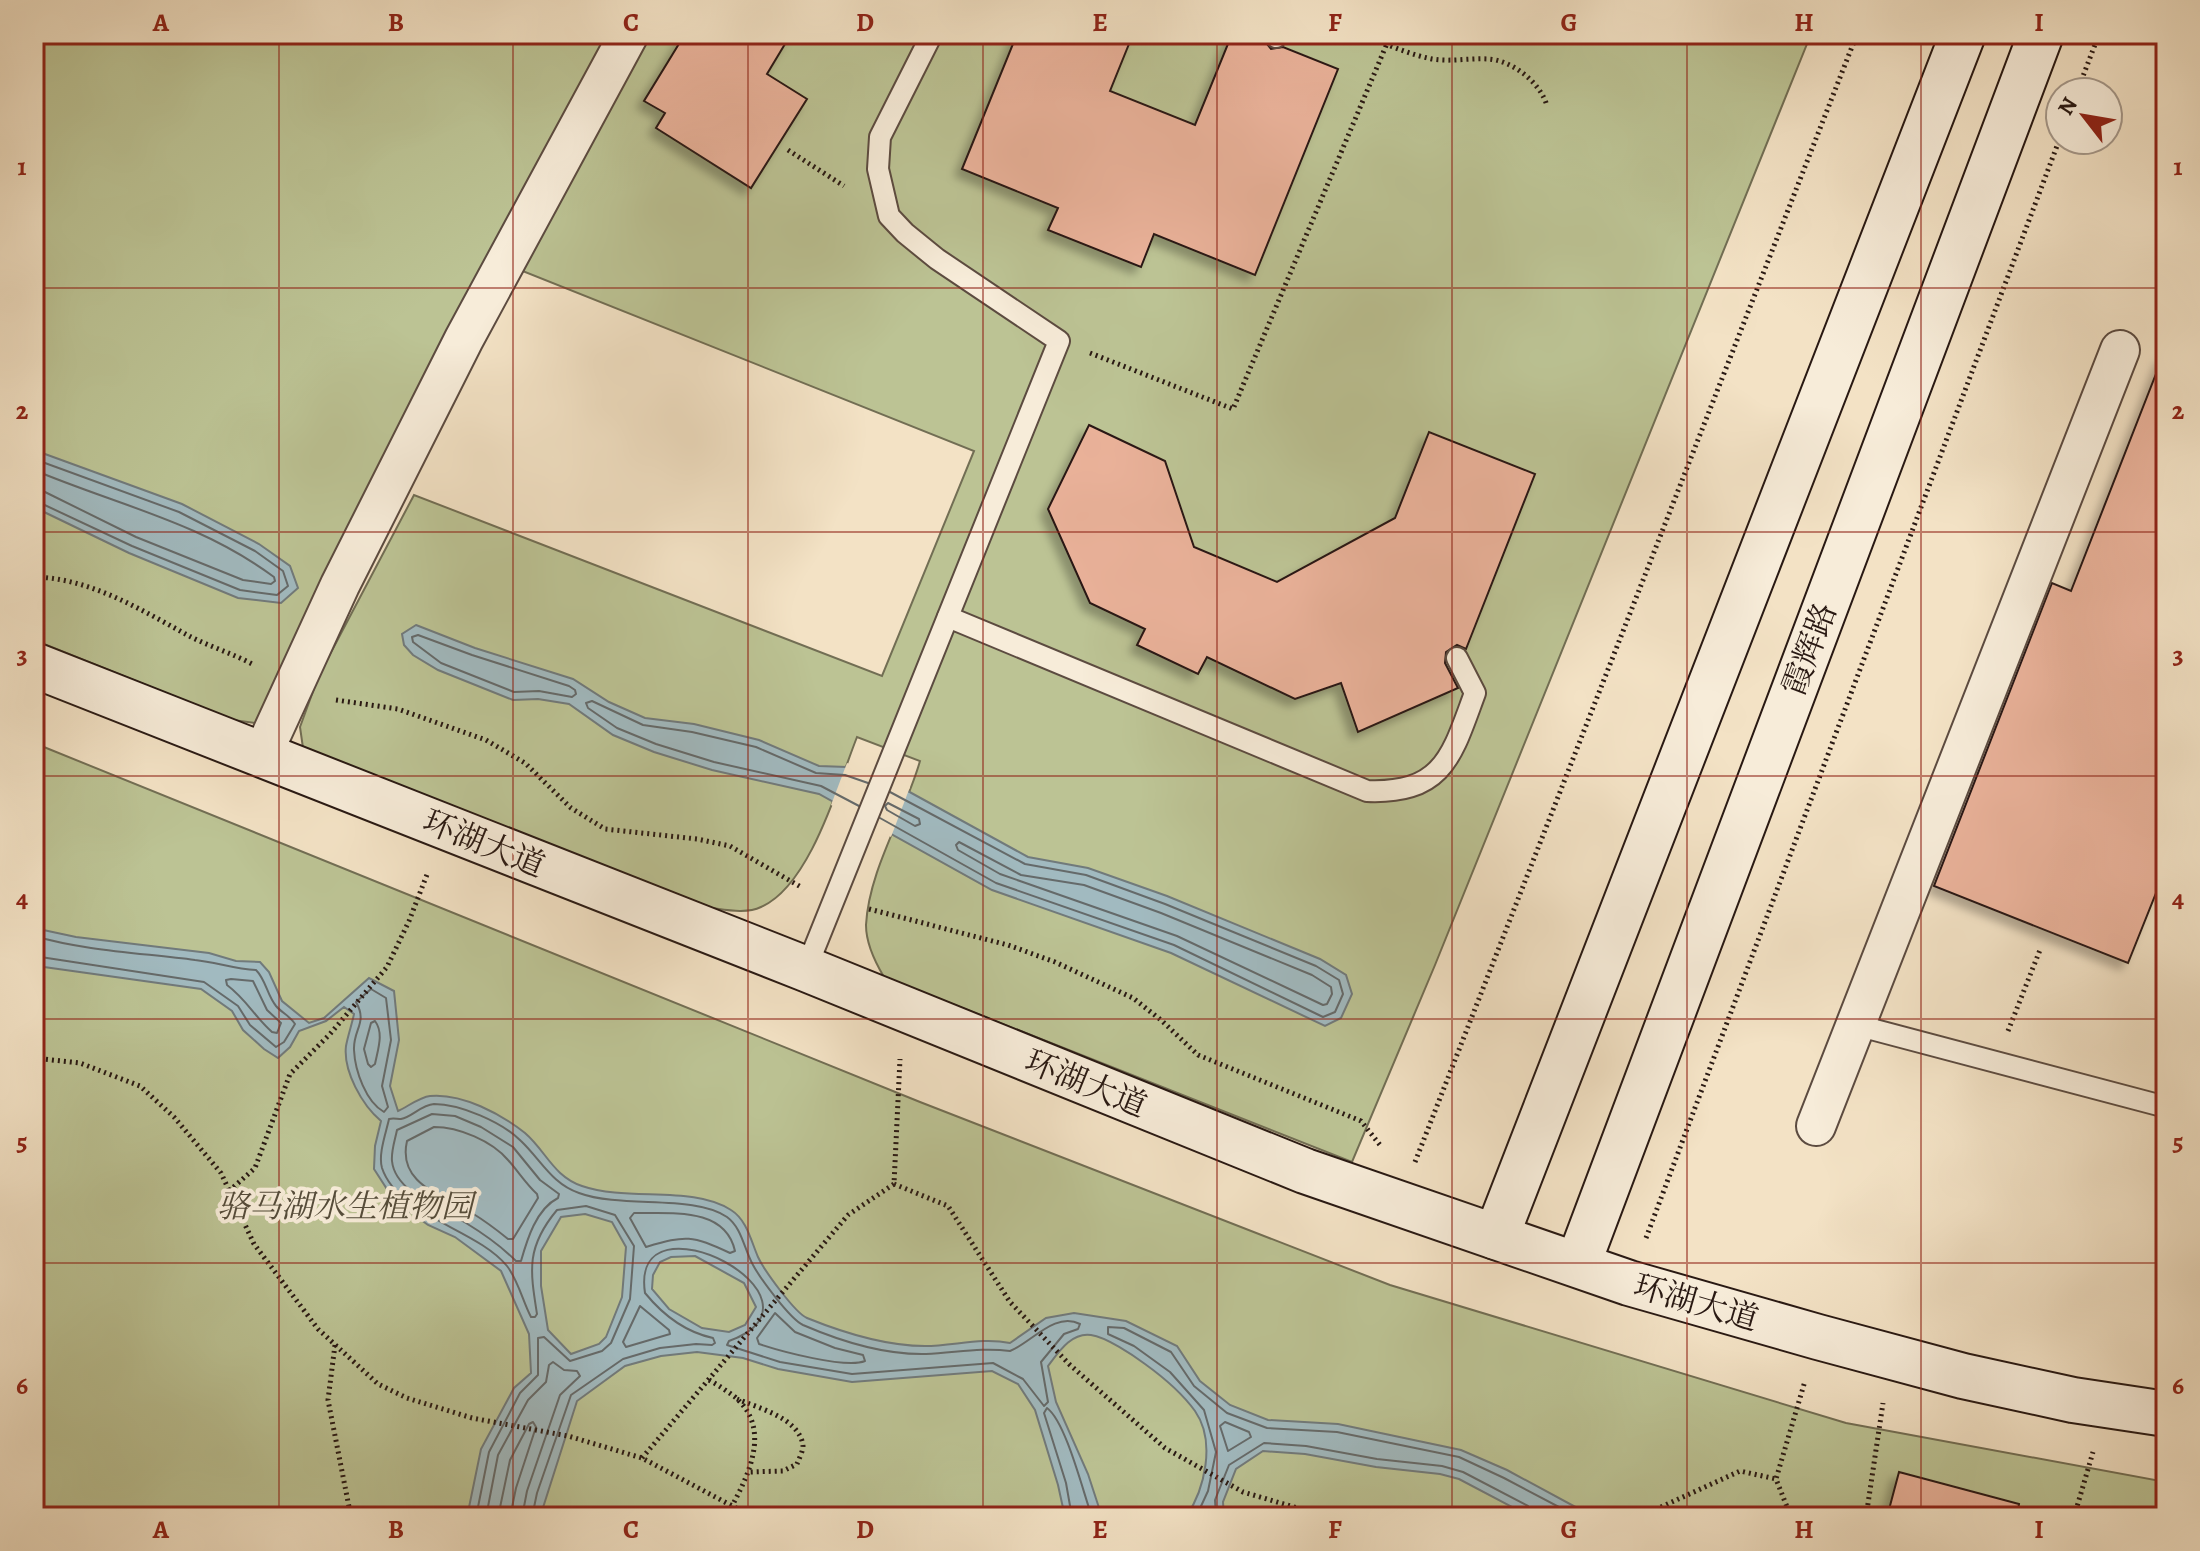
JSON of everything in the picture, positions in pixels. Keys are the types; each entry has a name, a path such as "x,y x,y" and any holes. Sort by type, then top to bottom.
{"street":[{"path":"262,755 340,585 464,339 629,34"},
{"path":"1496,1237 1963,34"},
{"name":"霞辉路","path":"1578,1264 2041,34"},
{"path":"1816,1126 2120,350"},
{"name":"环湖大道","path":"34,665 806,969 1305,1171 1629,1283 1818,1337 1963,1376 2073,1400 2166,1414"}],"lane":[{"path":"806,969 1059,341 937,259 889,216 878,169 880,137 932,34"},
{"path":"948,617 1367,791 1389,792 1414,786 1438,773 1454,748 1475,693 1457,658"},
{"path":"1856,1025 2166,1107"}],"path":[{"path":"1363,34 1437,60 1492,59 1504,63 1533,81 1544,93 1547,106"},
{"path":"1059,341 1233,409 1391,34"},
{"path":"1399,1203 1857,34"},
{"path":"2083,76 2099,34"},
{"path":"788,150 889,216"},
{"path":"1629,1283 2053,156"},
{"path":"34,577 80,585 143,608 193,638 248,662 309,695 398,709 486,740 525,763 571,808 605,829 697,839 730,846 831,906 859,907 1008,945 1055,962 1133,998 1198,1055 1361,1121 1380,1145"},
{"path":"229,1191 255,1168 290,1074 330,1034 387,967 430,866"},
{"path":"1996,1062 2040,950"},
{"path":"894,1184 901,1010"},
{"path":"34,1058 80,1063 140,1086 174,1117 221,1173 254,1244 318,1329 378,1384 407,1398 472,1418 568,1436 642,1458 753,1517"},
{"path":"642,1458 848,1215 894,1184"},
{"path":"894,1184 948,1206 1010,1302 1070,1365 1165,1448 1243,1492 1328,1517"},
{"path":"1791,1517 1776,1479 1818,1337"},
{"path":"335,1345 328,1400 351,1517"},
{"path":"709,1379 737,1399 781,1418 798,1432 803,1447 797,1464 783,1471 750,1472"},
{"path":"732,1506 750,1472 755,1447 752,1419 737,1399"},
{"path":"1866,1517 1883,1401"},
{"path":"2074,1517 2093,1452"},
{"path":"1639,1517 1740,1471 1776,1479"}],"green space":[{"path":"34,34 607,34 267,713 255,723 233,720 34,640"},
{"path":"647,34 1811,34 1435,965 1352,1162 884,977 868,939 869,904 880,862 920,761 857,737 820,832 794,878 778,896 761,907 737,911 712,908 303,748 300,727 319,675 414,495 882,676 974,451 520,270"},
{"name":"骆马湖水生植物园","path":"34,743 920,1102 1390,1285 1846,1423 2166,1482 2166,1517 34,1517"}],"water":[{"path":"34,450 182,504 259,544 290,566 298,588 281,603 238,598 129,553 42,511 34,506"},
{"path":"416,625 475,648 573,679 609,702 645,718 694,724 759,740 819,766 847,767 906,790 1028,857 1088,868 1167,896 1320,959 1346,975 1352,994 1341,1018 1325,1026 1171,953 992,890 819,794 712,770 654,752 613,735 569,704 538,699 513,700 438,670 413,655 404,645 402,634"},
{"path":"34,928 76,937 260,962 269,972 282,1001 309,1023 324,1018 369,978 394,991 399,1040 390,1086 398,1111 430,1096 468,1101 493,1112 525,1133 572,1182 600,1191 679,1196 716,1202 731,1210 745,1225 758,1257 773,1281 807,1318 865,1338 925,1346 989,1341 1010,1343 1046,1318 1074,1313 1126,1321 1177,1346 1200,1381 1230,1405 1268,1420 1338,1424 1461,1450 1507,1470 1594,1517 1531,1517 1459,1479 1440,1474 1376,1467 1305,1454 1263,1451 1236,1469 1223,1502 1224,1517 1186,1517 1198,1493 1206,1465 1205,1436 1195,1411 1172,1386 1134,1356 1104,1339 1084,1335 1066,1344 1048,1366 1056,1402 1088,1474 1102,1517 1065,1517 1035,1410 1018,1384 992,1371 852,1382 778,1369 743,1358 697,1352 661,1356 625,1366 577,1401 540,1517 467,1517 481,1449 514,1388 531,1373 529,1334 501,1271 455,1237 428,1225 394,1200 374,1169 381,1121 355,1087 346,1056 354,1014 344,1007 326,1021 299,1031 290,1047 278,1058 243,1030 232,1011 201,989 44,967 34,963","holes":["585,1214 612,1222 626,1247 622,1297 606,1337 599,1344 571,1354 548,1330 541,1286 541,1251 561,1217","695,1256 744,1283 756,1307 745,1325 729,1332 702,1328 669,1309 652,1289 653,1275 660,1262 671,1257"]}],"pier":[{"path":"847,763 910,787 891,837 831,805"}],"building":[{"path":"685,34 791,34 767,74 807,99 751,188 656,128 665,113 644,101"},
{"path":"1017,34 1133,34 1110,91 1195,125 1232,34 1250,34 1263,39 1271,49 1283,47 1338,69 1255,275 1154,234 1141,267 1048,230 1058,208 962,169"},
{"path":"2163,356 2166,357 2166,868 2128,963 1934,886 2052,583 2071,591"},
{"path":"1089,425 1165,461 1194,547 1277,582 1395,518 1429,432 1535,474 1466,649 1457,645 1446,652 1445,663 1458,688 1358,732 1341,683 1295,699 1207,657 1198,674 1137,645 1145,629 1090,603 1048,509"},
{"path":"1899,1472 2019,1504 2017,1517 1887,1517"}]}
